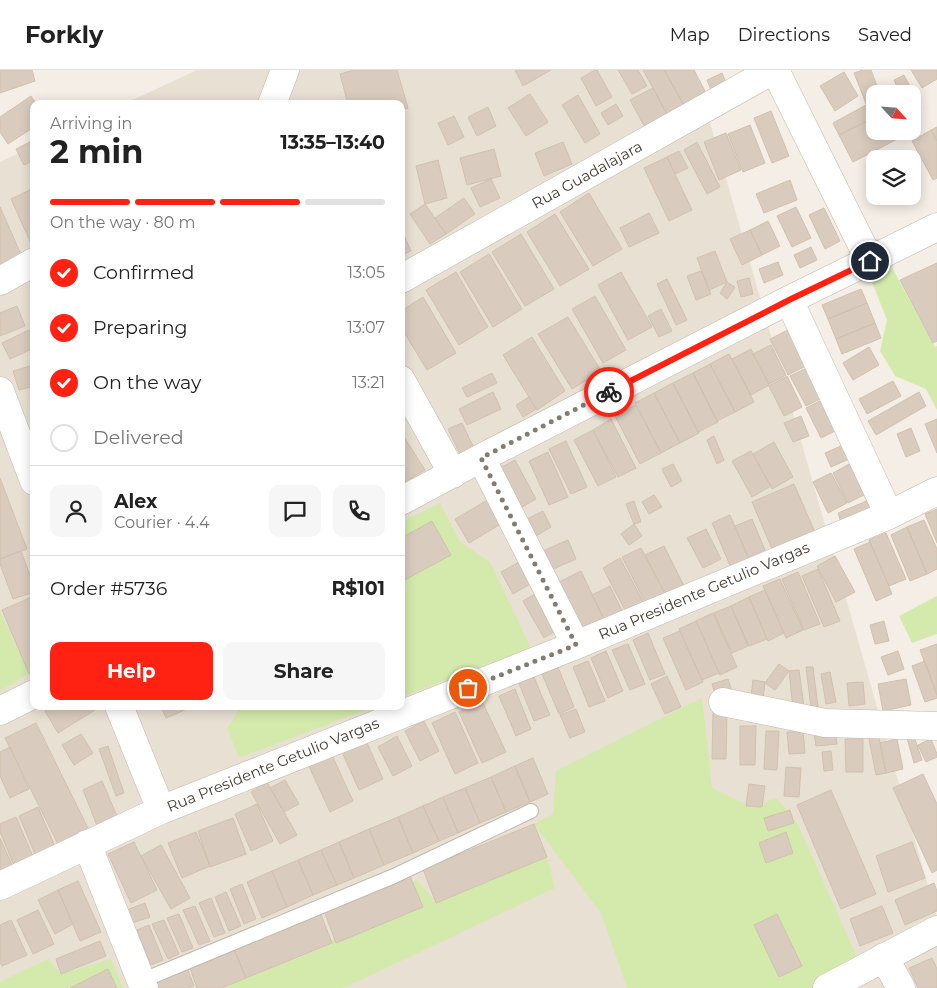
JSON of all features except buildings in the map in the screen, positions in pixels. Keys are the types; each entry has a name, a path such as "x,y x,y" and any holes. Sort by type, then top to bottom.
{"street":[{"path":"274,100 286,70"},
{"path":"774,70 870,261"},
{"name":"Rua Guadalajara","path":"405,277 774,70"},
{"path":"405,499 789,300 937,227"},
{"path":"0,281 30,264"},
{"path":"789,300 889,514"},
{"path":"405,387 453,474"},
{"path":"0,391 8,434 30,469"},
{"path":"481,458 576,645"},
{"name":"Rua Presidente Getulio Vargas","path":"0,886 161,810 576,645 889,514 937,491"},
{"path":"0,711 30,696"},
{"path":"723,702 825,723 937,726"},
{"path":"121,710 161,810"},
{"path":"86,844 143,985"},
{"path":"827,988 937,930"},
{"path":"884,957 901,988"}],"lane":[{"path":"143,985 394,876 531,811"}],"shaded area":[{"path":"197,70 695,70 937,917 937,988 0,988 0,162 30,148 30,710 405,710 405,100 133,100"}],"green space":[{"path":"889,262 935,347 937,346 937,410 926,389 895,376 880,351 887,320 872,282"},
{"path":"440,503 460,542 490,562 531,648 405,695 405,520"},
{"path":"937,596 937,634 912,643 899,616"},
{"path":"0,611 29,674 0,691"},
{"path":"702,698 712,788 751,807 777,798 798,825 865,975 841,988 627,988 601,913 534,824 553,814 556,771"},
{"path":"239,710 365,710 239,758 227,728"},
{"path":"547,857 555,888 342,988 222,988 332,944 337,912 417,880 436,902"},
{"path":"48,959 61,974 111,959 123,988 0,988 0,982"}],"way so far":[{"path":"468,688 576,645 481,458 609,392"}],"route":[{"path":"609,392 870,261"}]}
